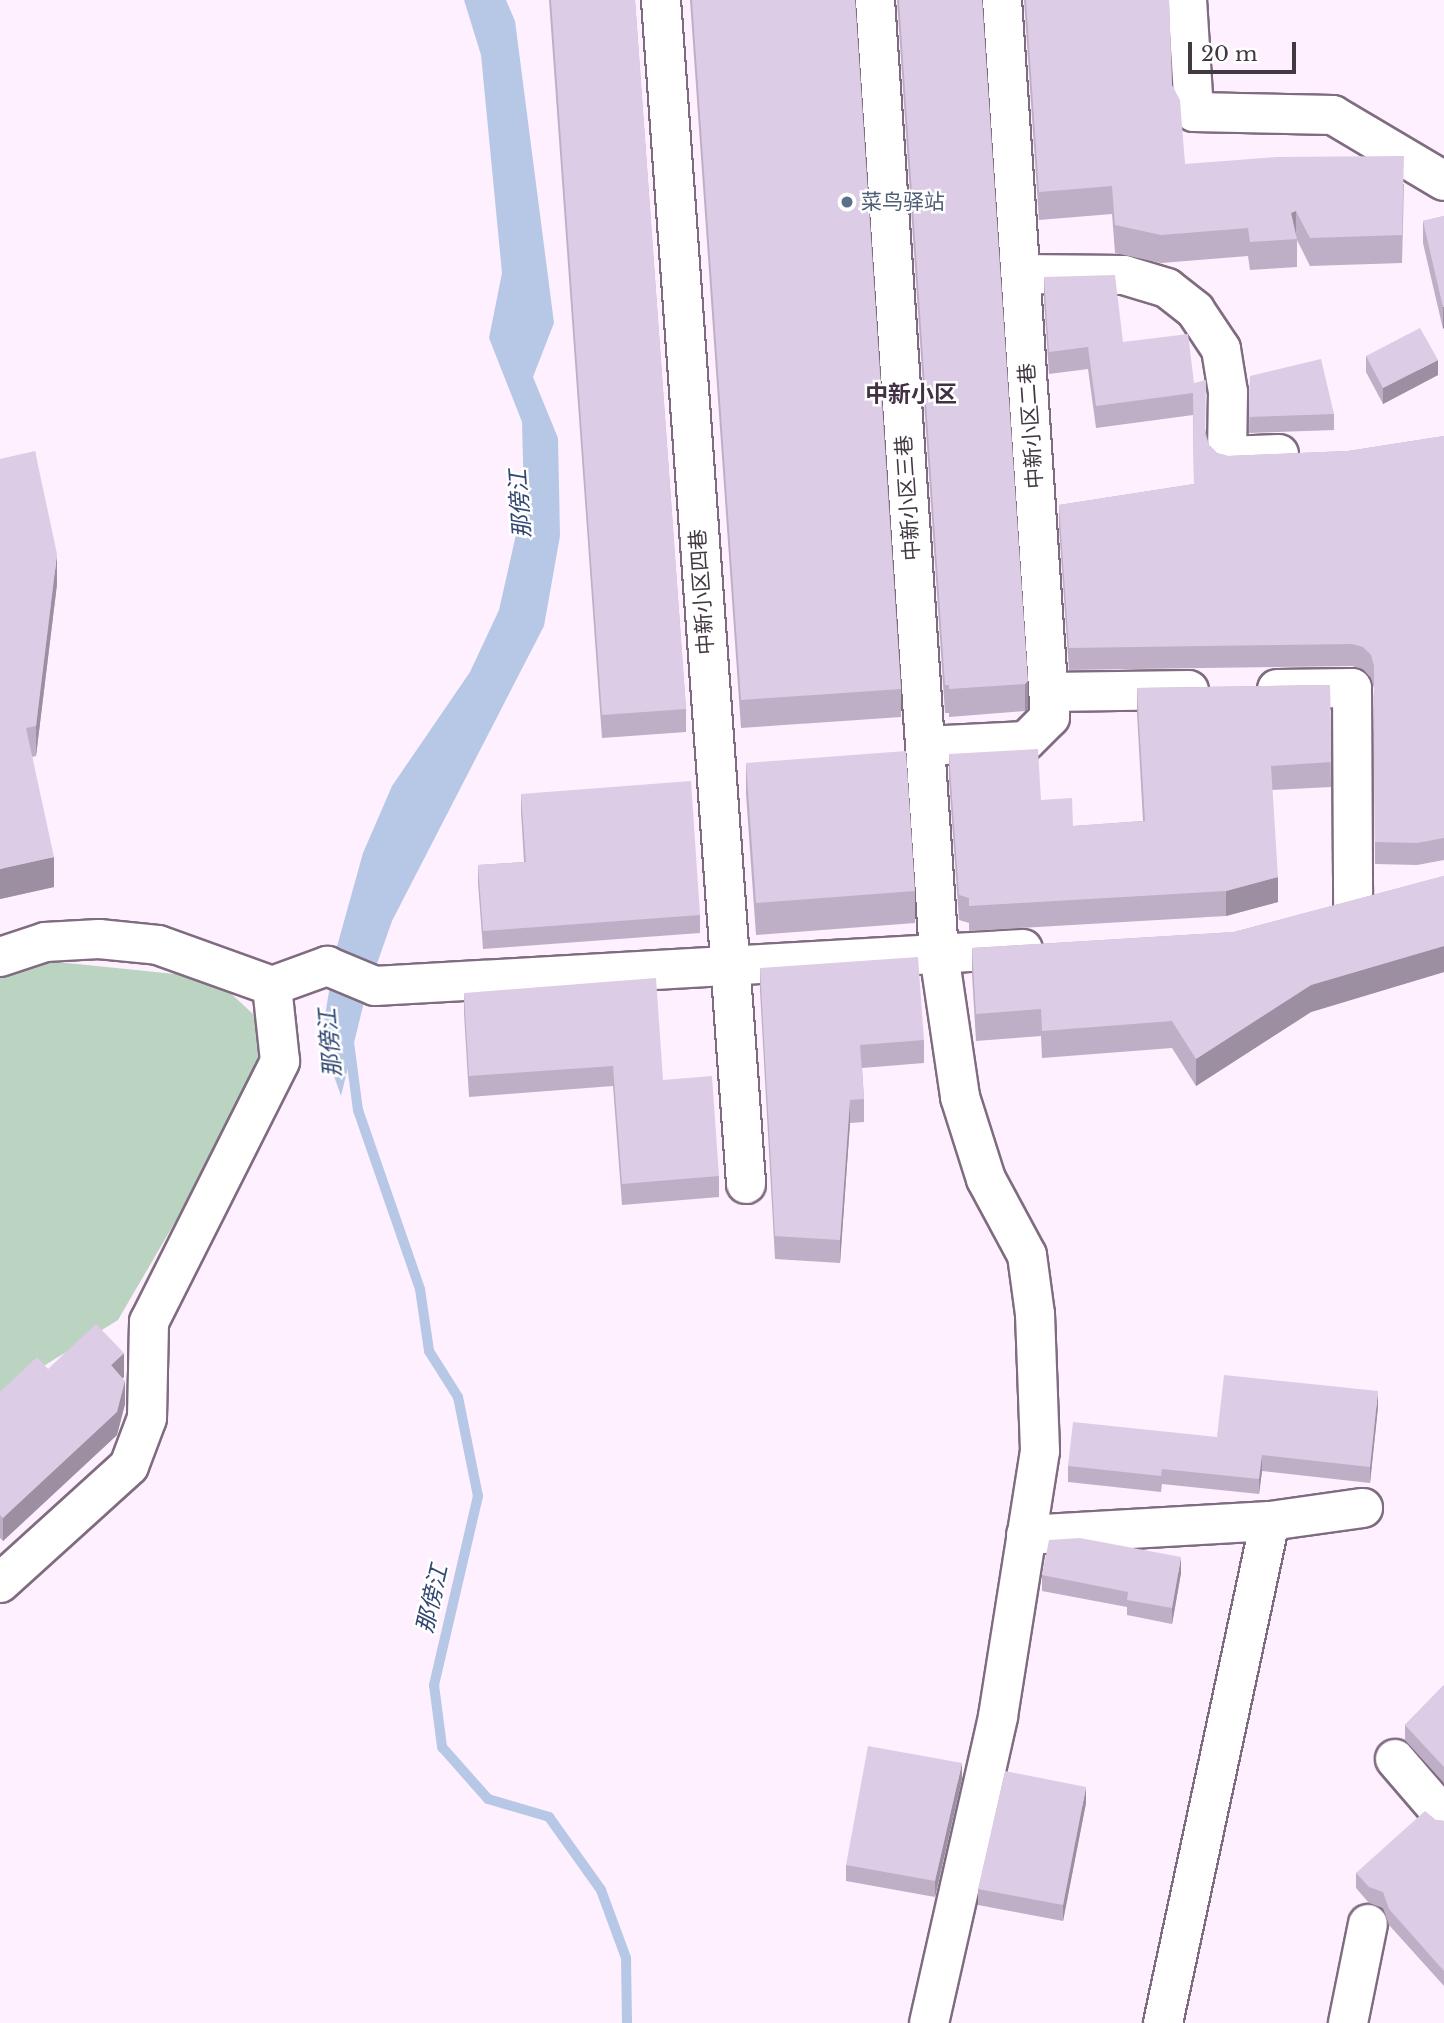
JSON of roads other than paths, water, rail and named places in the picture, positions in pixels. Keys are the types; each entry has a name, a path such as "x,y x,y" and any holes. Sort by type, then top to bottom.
{"street":[{"name":"中新小区四巷","path":"661,0 746,1184"},
{"name":"中新小区三巷","path":"875,0 939,954 960,1097 986,1179 1027,1255 1035,1314 1040,1451 998,1717 929,2023"},
{"name":"中新小区二巷","path":"925,746 1026,741 1051,717 1002,0"},
{"path":"1187,0 1194,112 1333,115 1444,181"},
{"path":"1021,274 1124,275 1167,288 1195,310 1221,349 1228,392 1227,456 1320,452"},
{"path":"1049,692 1352,688 1353,905"},
{"path":"1316,915 1392,894"},
{"path":"0,957 45,943 99,939 158,945 272,986 327,966 375,986 1064,947"},
{"path":"0,1583 128,1466 147,1418 149,1322 280,1061 272,986"},
{"path":"1026,1535 1270,1521 1363,1508"},
{"path":"1164,2023 1270,1521"},
{"path":"1395,1759 1444,1816"},
{"path":"1348,2023 1368,1924"}],"water":[{"path":"464,0 506,0 515,21 554,323 533,377 558,438 560,536 544,626 392,921 365,998 341,1096 321,1039 336,950 363,853 392,786 470,672 499,610 524,499 522,422 489,338 502,273 481,55"}],"waterway":[{"name":"那傍江","path":"349,1042 358,1110 420,1289 429,1351 458,1397 478,1496 434,1685 442,1747 488,1799 549,1817 601,1890 626,1958 627,2023"}],"place":[{"name":"菜鸟驿站","path":"847,202"}],"district":[{"name":"中新小区","path":"911,394"}]}
